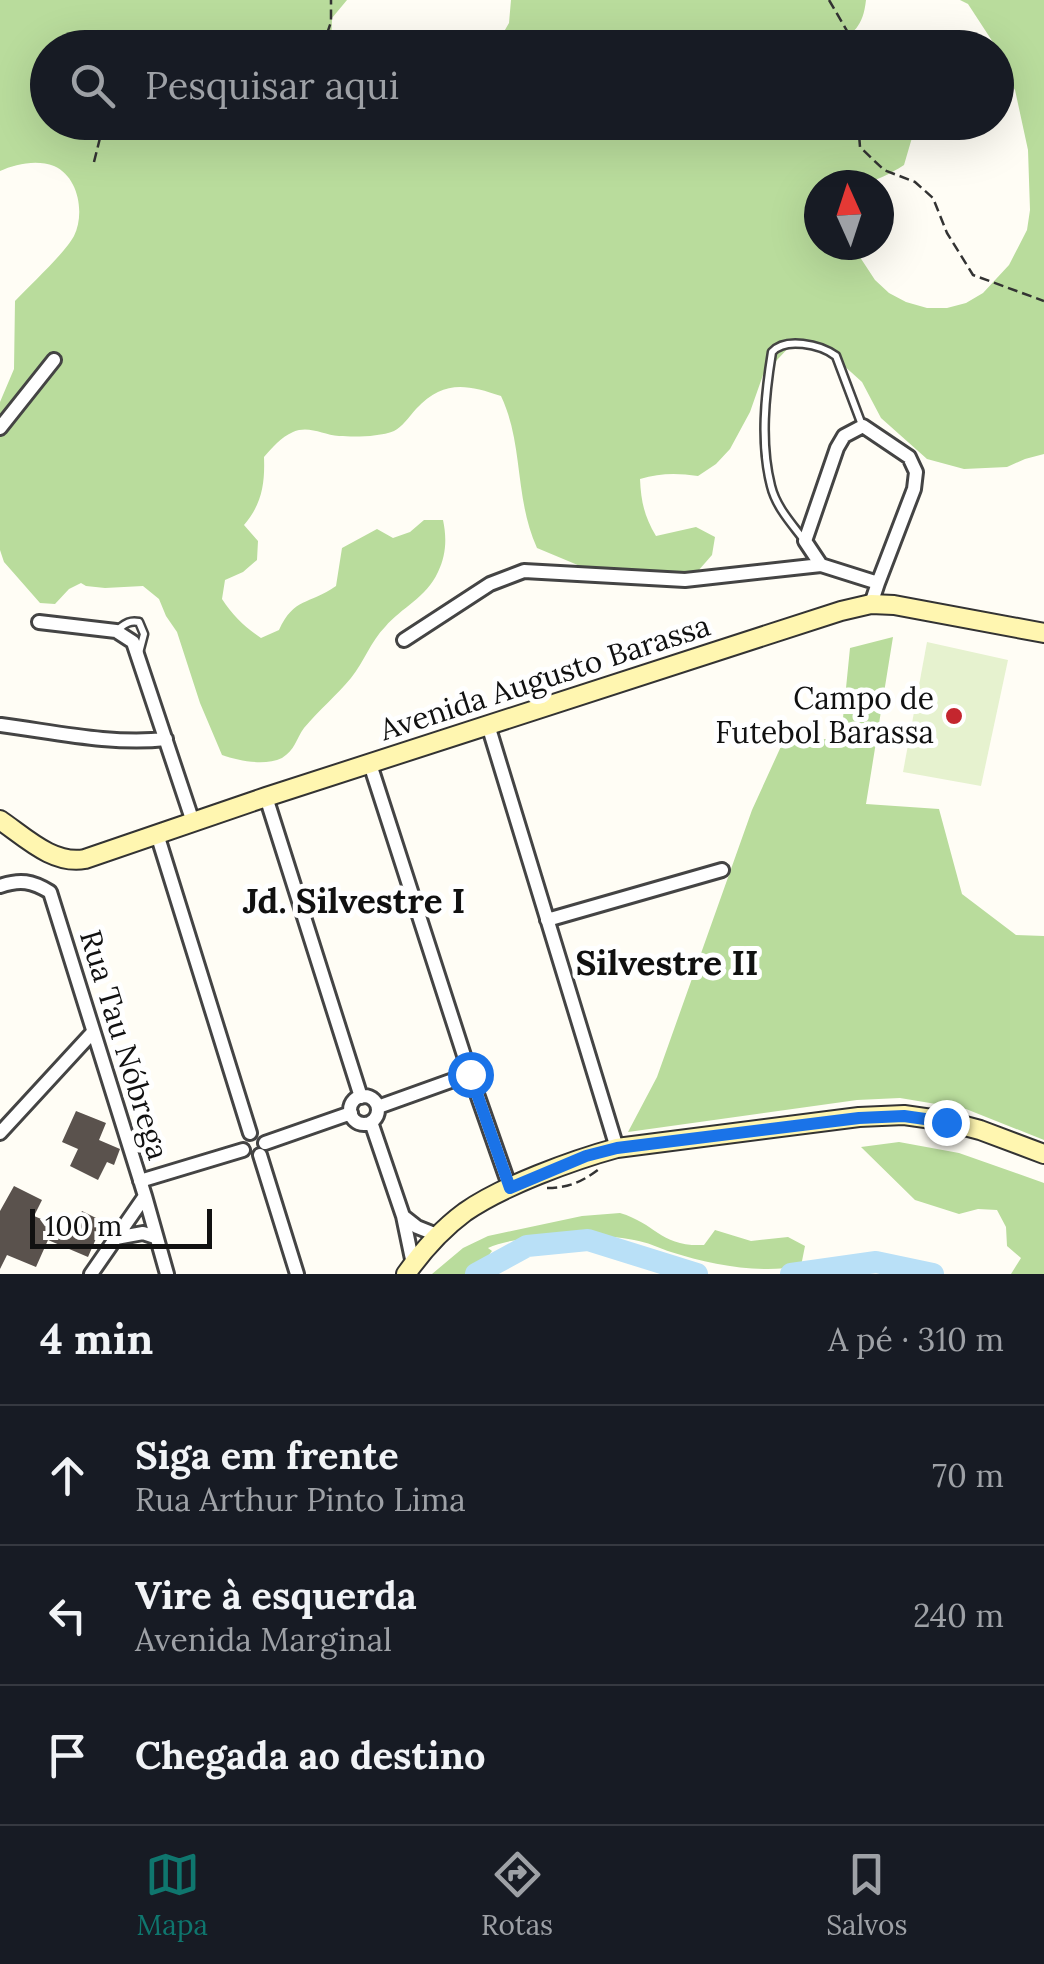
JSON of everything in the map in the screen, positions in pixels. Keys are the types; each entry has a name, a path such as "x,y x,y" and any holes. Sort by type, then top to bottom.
{"street":[{"path":"0,428 54,360"},
{"path":"822,565 805,541 837,448 844,436 862,426 909,458 916,472 914,489 871,604"},
{"path":"404,640 490,584 524,571 685,580 822,565 878,583"},
{"name":"Avenida Augusto Barassa","path":"0,820 56,857 71,862 85,859 266,797 871,604 1044,632"},
{"path":"39,622 121,634 133,642 193,822"},
{"path":"1,725 140,742 166,738"},
{"path":"488,726 617,1148"},
{"path":"370,764 510,1188"},
{"path":"266,797 361,1096"},
{"path":"158,834 250,1134"},
{"path":"548,920 722,870"},
{"name":"Rua Tau Nóbrega","path":"0,886 16,880 34,882 50,892 146,1196 91,1274"},
{"path":"0,1133 92,1032"},
{"path":"378,1107 470,1074"},
{"path":"361,1096 372,1098 378,1107 371,1122 356,1122 351,1113 352,1103 361,1096"},
{"path":"298,1274 262,1149 263,1138 250,1134 242,1140 242,1150 254,1157 262,1149 351,1113"},
{"path":"410,1269 437,1236 468,1210 586,1156 617,1148 904,1116 980,1130 1044,1154"},
{"path":"371,1122 403,1216 410,1269"},
{"path":"140,1181 242,1150"},
{"path":"146,1196 166,1274"},
{"path":"403,1216 437,1236"},
{"path":"116,1238 143,1233 155,1237"}],"lane":[{"path":"805,541 781,510 771,488 766,395 776,346 800,344 836,356 862,426"}],"path":[{"path":"328,30 331,0"},
{"path":"829,0 846,30"},
{"path":"94,162 100,140"},
{"path":"859,140 860,147 884,170 915,182 933,198 947,233 973,274 1044,302"},
{"path":"545,1188 562,1188 584,1181 604,1165"}],"green space":[{"path":"0,0 347,0 332,18 332,30 30,30 30,140 911,140 904,165 894,170 804,170 804,260 862,260 889,293 927,308 947,308 983,293 1009,265 1027,230 1030,210 1028,150 1014,88 1014,30 985,30 968,4 960,0 1044,0 1044,454 1007,467 964,469 927,459 881,418 862,382 831,354 813,344 791,345 763,375 750,412 730,449 716,464 698,476 669,474 640,479 644,508 656,536 696,527 715,537 712,555 698,571 633,573 592,571 537,548 525,510 513,433 501,396 466,387 446,389 426,400 397,429 381,434 293,432 264,457 261,493 244,525 258,541 257,560 225,580 222,599 250,630 261,638 279,630 290,612 336,586 342,548 377,529 393,538 410,532 424,520 443,520 444,553 427,589 380,633 351,678 304,728 286,755 260,762 222,755 177,632 159,599 143,586 105,588 81,583 55,604 40,603 4,562 0,550 0,402 14,369 15,301 69,243 79,217 78,197 62,171 41,163 0,171"},
{"path":"511,0 866,0 863,17 854,30 505,30"},
{"path":"893,637 866,804 939,809 962,894 1016,935 1044,936 1044,1140 966,1109 900,1098 857,1100 628,1132 657,1077 752,810 783,742 841,738 850,648"},
{"name":"Campo de Futebol Barassa","path":"927,642 1008,660 981,786 903,772"},
{"path":"899,1142 959,1153 1044,1183 1044,1274 1011,1274 1021,1258 1007,1246 1006,1227 997,1210 959,1214 915,1200 861,1147"},
{"path":"620,1213 668,1239 689,1245 704,1245 715,1230 751,1241 788,1237 805,1246 801,1266 736,1267 686,1257 634,1240 560,1236 519,1239 488,1248 492,1251 474,1274 432,1274 463,1248 488,1236 582,1216"}],"building":[{"path":"76,1111 106,1123 99,1140 120,1149 114,1165 107,1162 98,1180 70,1166 78,1149 62,1142"},
{"path":"14,1186 42,1200 34,1216 72,1232 82,1211 110,1225 104,1237 98,1234 88,1257 48,1240 36,1267 7,1255 0,1269 0,1211"}],"waterway":[{"path":"476,1274 527,1246 588,1240 697,1274"},
{"path":"791,1274 876,1262 933,1274"}],"place":[{"name":"Campo de Futebol Barassa","path":"954,716"}],"district":[{"name":"Jd. Silvestre I","path":"354,901"},
{"name":"Silvestre II","path":"667,963"}],"route":[{"path":"470,1074 510,1188 586,1156 617,1148 859,1118 904,1116 946,1122"}]}
